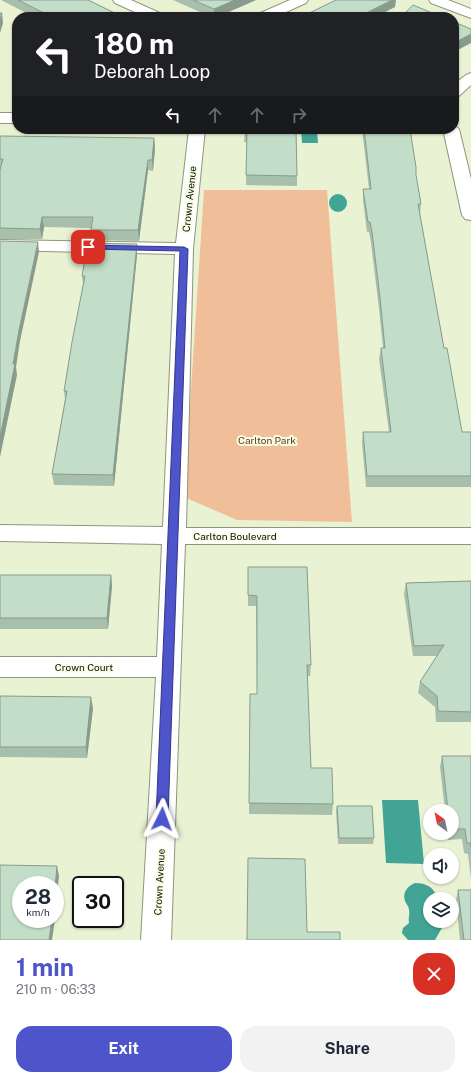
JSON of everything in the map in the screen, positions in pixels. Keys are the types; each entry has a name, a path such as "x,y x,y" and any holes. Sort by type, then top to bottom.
{"street":[{"path":"120,0 146,12"},
{"path":"274,12 301,0"},
{"path":"436,0 467,9"},
{"path":"459,87 471,78"},
{"path":"0,118 12,118"},
{"name":"Crown Avenue","path":"156,940 169,667 184,249 188,193 196,134"},
{"path":"451,134 471,215"},
{"path":"0,245 184,249"},
{"name":"Carlton Boulevard","path":"0,533 173,536 471,536"},
{"name":"Crown Court","path":"0,667 169,667"}],"green space":[{"name":"Carlton Park","path":"204,190 327,190 352,522 237,520 184,497"}],"water":[{"path":"301,134 317,134 318,143 302,143"},
{"path":"338,194 344,197 347,203 344,209 338,212 332,209 329,203 332,197"},
{"path":"382,800 418,800 423,864 386,863"},
{"path":"415,883 423,884 429,886 434,892 423,892 423,928 442,928 435,940 408,940 402,933 403,928 409,923 409,909 404,895 410,886"}],"building":[{"path":"18,0 88,0 113,12 42,12"},
{"path":"193,0 235,0 214,9"},
{"path":"336,0 392,0 368,12 311,12"},
{"path":"413,5 430,12 406,12"},
{"path":"459,24 471,29 471,34 459,40"},
{"path":"247,134 296,134 297,176 246,175"},
{"path":"365,134 411,134 421,204 418,204 444,348 447,348 462,432 471,432 471,476 367,476 363,432 391,432 381,348 385,348 380,298 372,232 370,222 368,222 363,189 371,189"},
{"path":"0,136 154,138 152,160 148,160 138,230 91,230 93,217 42,217 40,229 0,228 0,170 3,159 0,159"},
{"path":"0,241 38,242 19,330 13,364 15,364 0,437"},
{"path":"88,243 137,244 113,475 52,474 67,391 64,391 72,342 85,276 82,276"},
{"path":"248,567 307,567 311,665 307,665 311,768 332,768 333,804 249,803 250,694 257,694 257,596 248,595"},
{"path":"0,575 111,575 107,618 0,618"},
{"path":"471,581 471,712 438,711 437,696 420,682 444,645 414,646 406,583"},
{"path":"0,696 91,697 86,747 0,747"},
{"path":"442,756 471,756 471,843 467,843 465,829 459,829 459,804 447,804"},
{"path":"337,806 372,806 374,838 339,838"},
{"path":"248,858 305,859 307,932 340,932 340,940 247,940"},
{"path":"0,865 57,866 56,876 12,876 12,928 51,928 49,940 0,940"},
{"path":"458,890 471,890 471,940 464,940"}],"route":[{"path":"88,247 184,249 162,819"}]}
